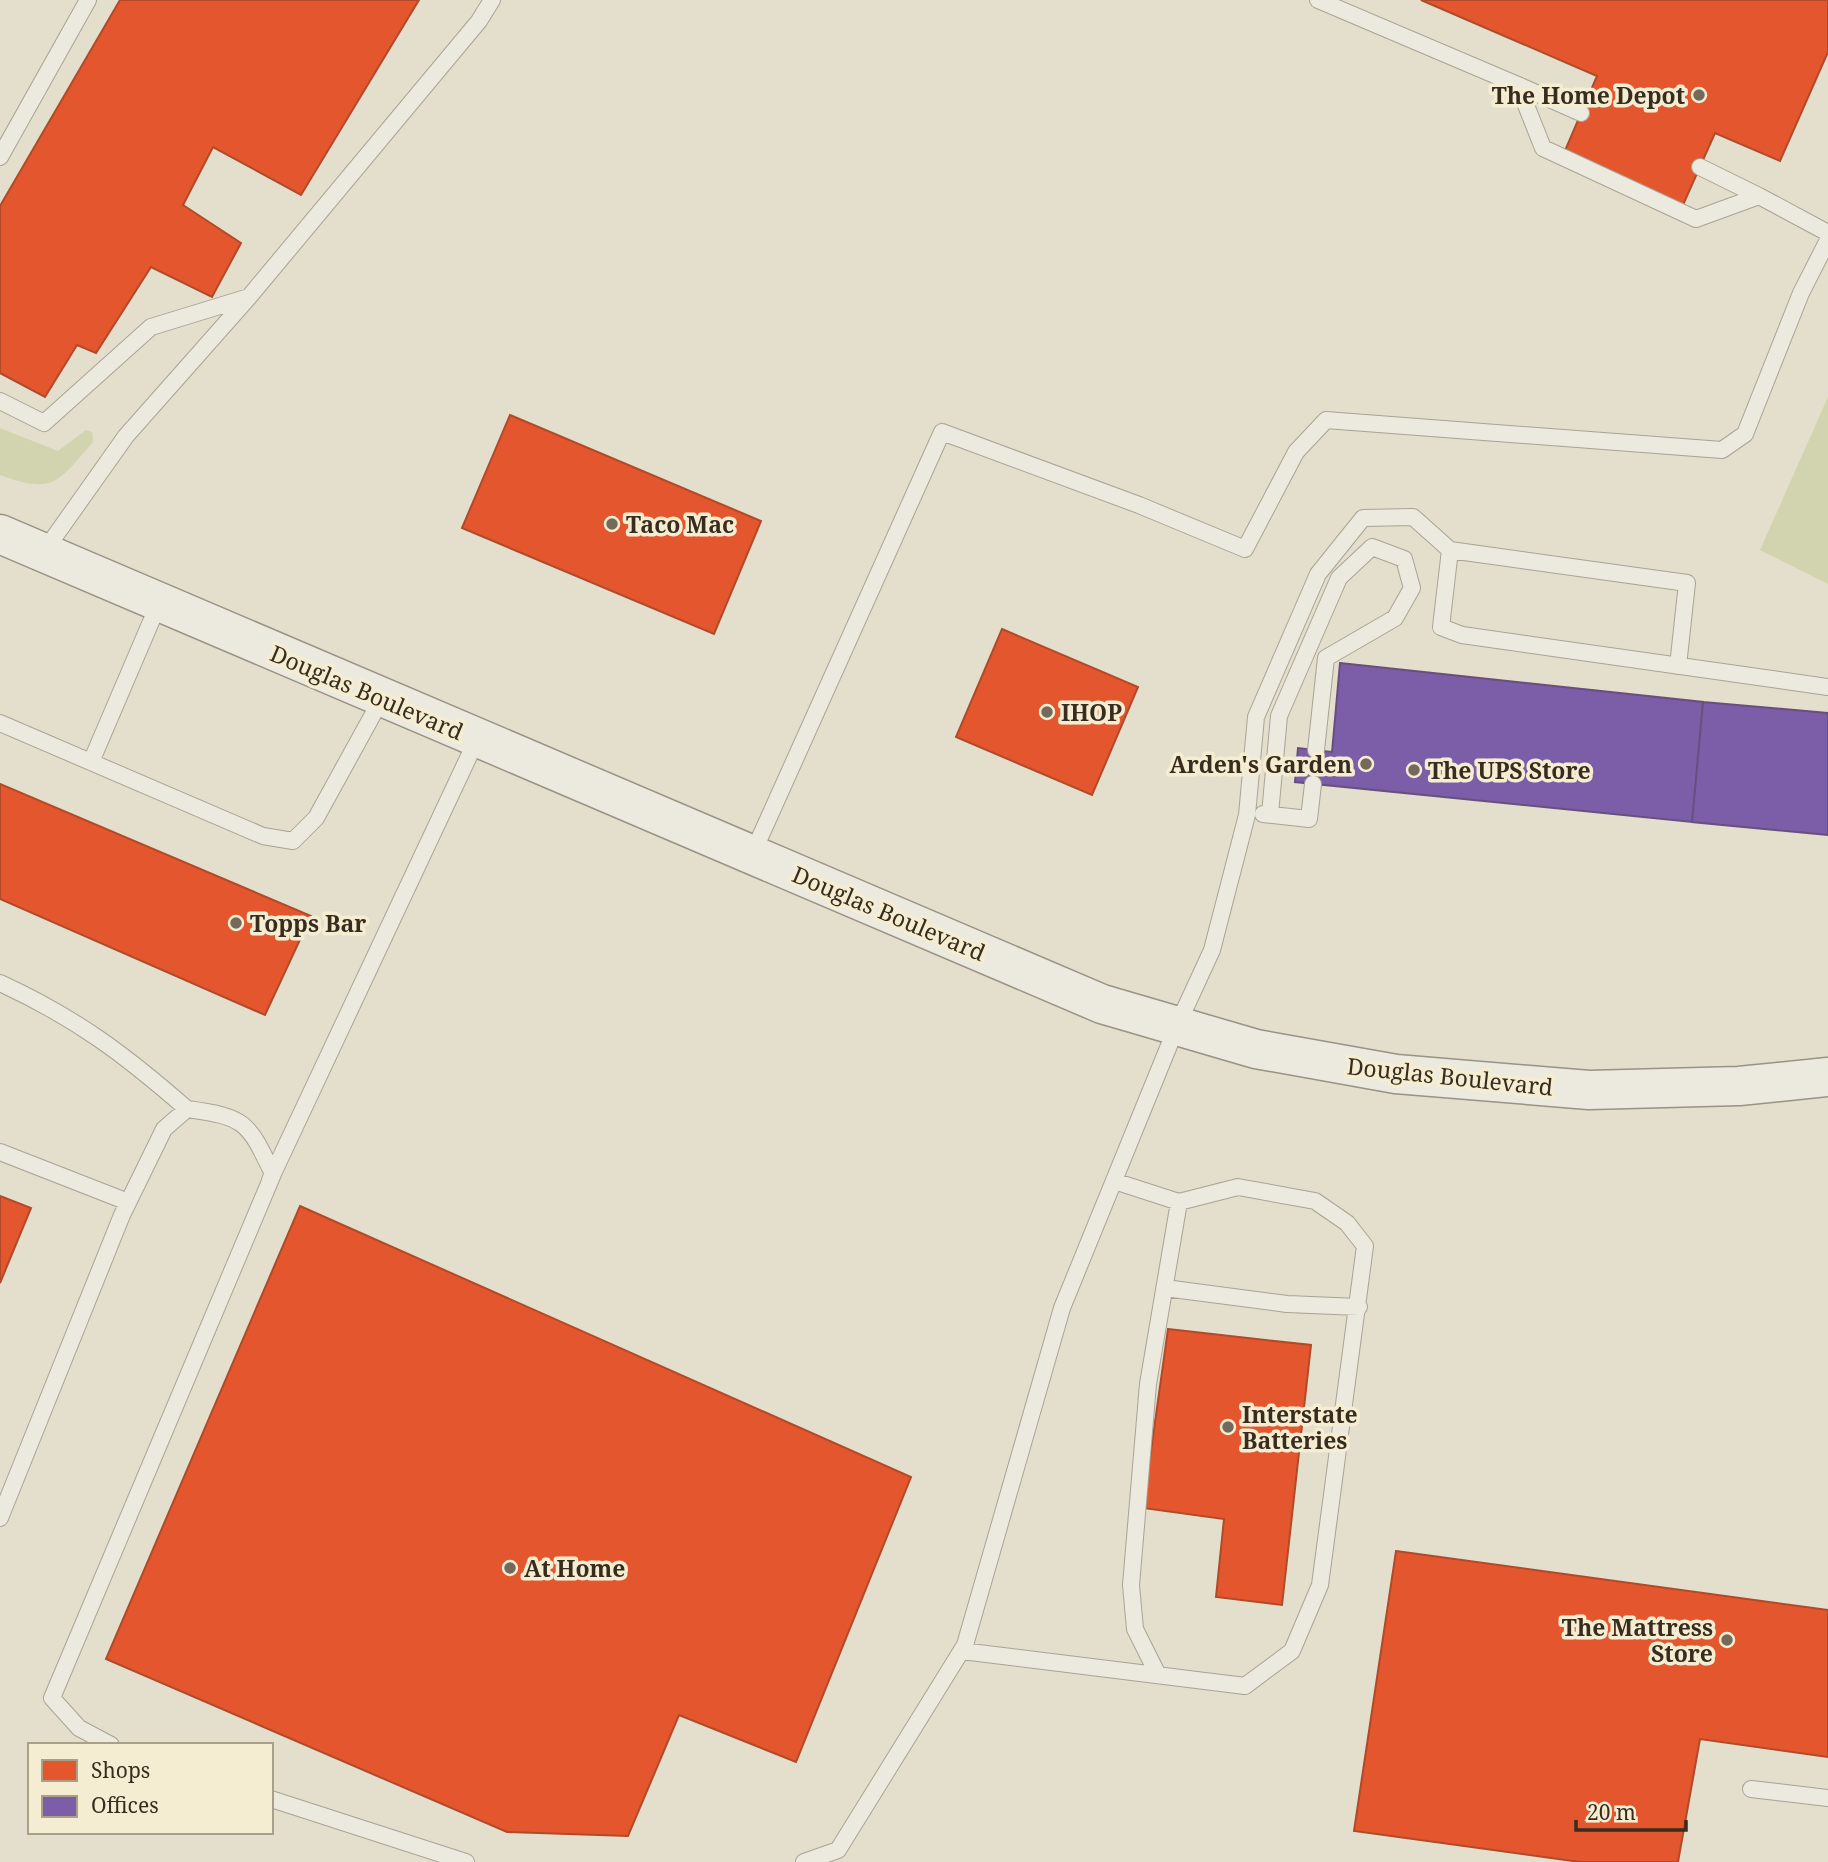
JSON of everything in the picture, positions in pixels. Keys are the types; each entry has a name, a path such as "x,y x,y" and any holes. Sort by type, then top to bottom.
{"main road":[{"name":"Douglas Boulevard","path":"0,534 1102,1004 1256,1049 1396,1074 1589,1090 1739,1086 1828,1077"}],"lane":[{"path":"0,157 88,0"},
{"path":"43,552 126,436 249,297 479,21 492,0"},
{"path":"1318,0 1581,113"},
{"path":"1518,85 1543,148 1601,175 1696,219 1759,197"},
{"path":"1700,167 1828,233"},
{"path":"752,855 942,432 1139,505 1245,549 1296,452 1326,420 1722,450 1745,434 1801,293 1828,240"},
{"path":"0,401 44,423 151,327 249,297"},
{"path":"804,1862 838,1850 962,1651 1062,1308 1177,1026 1212,950 1247,815 1256,717 1318,574 1363,518 1413,517 1450,550 1687,583 1678,666"},
{"path":"1270,814 1279,716 1339,578 1372,547 1404,559 1412,588 1395,618 1326,658 1316,750"},
{"path":"1450,550 1441,627 1462,635 1828,687"},
{"path":"91,762 159,603"},
{"path":"0,723 263,836 293,841 316,818 382,698"},
{"path":"269,1183 477,739"},
{"path":"1247,815 1270,814 1309,818 1313,784"},
{"path":"0,983 56,1009 127,1056 187,1109 227,1115 253,1134 273,1174 52,1698 79,1728 107,1743"},
{"path":"0,1518 128,1202 164,1129 187,1109"},
{"path":"0,1152 128,1202"},
{"path":"962,1651 1245,1686 1292,1651 1320,1585 1365,1246 1347,1223 1315,1201 1238,1187 1179,1202 1114,1181"},
{"path":"1158,1675 1135,1629 1131,1585 1148,1384 1179,1202"},
{"path":"1165,1288 1287,1304 1359,1307"},
{"path":"1751,1789 1828,1798"},
{"path":"273,1800 466,1862"}],"green space":[{"path":"1828,397 1828,584 1760,550"},
{"path":"0,428 58,451 86,430 92,432 93,442 71,467 54,481 32,484 0,475"}],"building: Shops":[{"path":"120,0 419,0 301,195 213,147 183,205 241,243 212,297 151,267 96,353 77,345 45,397 0,373 0,206"},
{"name":"The Home Depot","path":"1421,0 1828,0 1828,52 1780,161 1715,133 1683,205 1564,153 1597,76"},
{"name":"Taco Mac","path":"510,415 761,521 714,634 462,528"},
{"name":"IHOP","path":"1002,629 1138,687 1092,795 956,737"},
{"path":"0,784 311,916 265,1015 0,899"},
{"path":"0,1196 31,1208 0,1283"},
{"name":"At Home","path":"300,1206 911,1477 796,1762 679,1715 628,1836 507,1832 106,1659"},
{"name":"Interstate Batteries","path":"1168,1329 1311,1345 1282,1605 1216,1597 1224,1519 1143,1508"},
{"path":"1396,1551 1828,1610 1828,1757 1700,1739 1678,1862 1580,1862 1354,1831"}],"building: Offices":[{"path":"1340,663 1703,702 1692,822 1295,782 1298,748 1332,752"},
{"path":"1703,702 1828,713 1828,835 1692,822"}],"place":[{"name":"The Home Depot","path":"1699,95"},
{"name":"Taco Mac","path":"612,524"},
{"name":"IHOP","path":"1047,712"},
{"name":"Arden's Garden","path":"1366,764"},
{"name":"The UPS Store","path":"1414,770"},
{"name":"Topps Bar","path":"236,923"},
{"name":"Interstate Batteries","path":"1228,1427"},
{"name":"At Home","path":"510,1568"},
{"name":"The Mattress Store","path":"1727,1640"}]}
